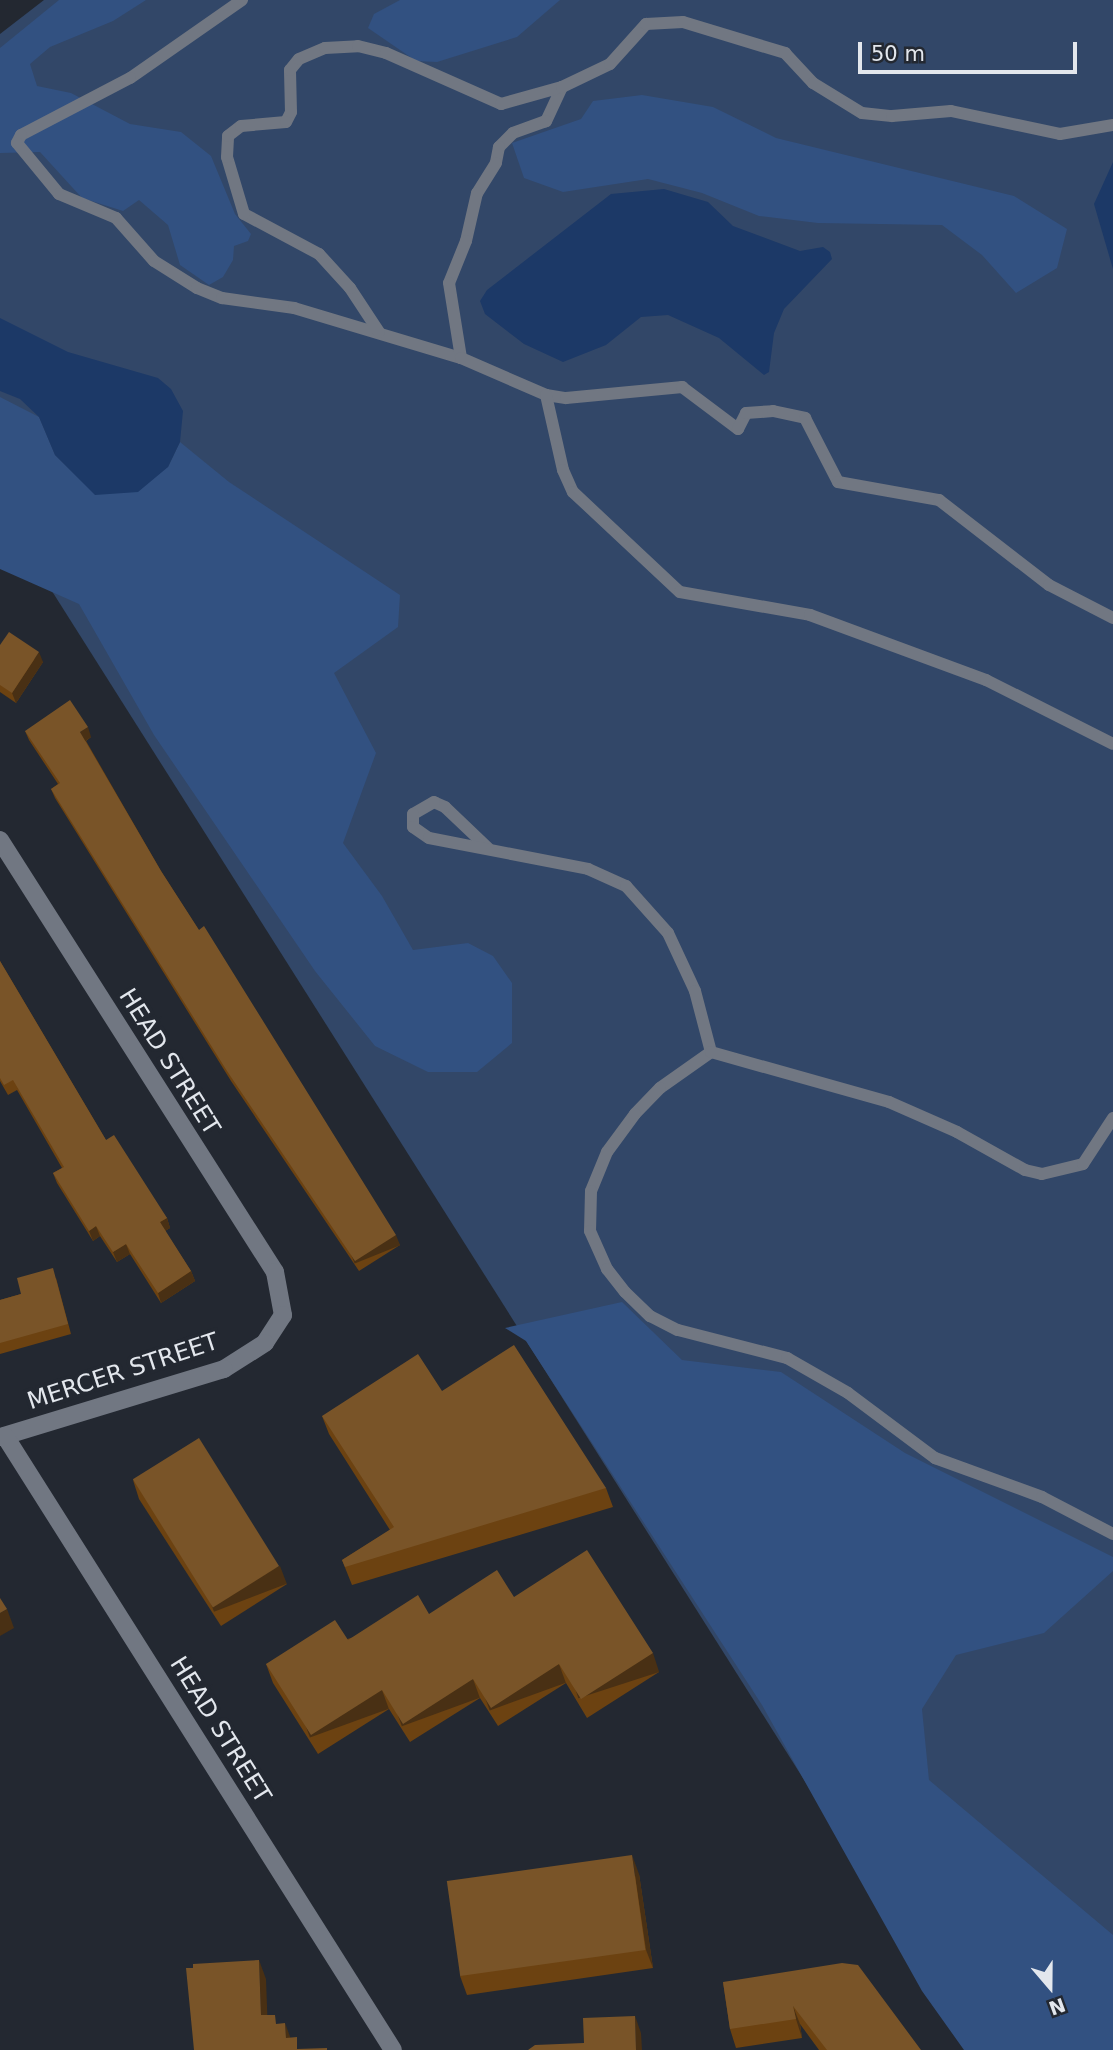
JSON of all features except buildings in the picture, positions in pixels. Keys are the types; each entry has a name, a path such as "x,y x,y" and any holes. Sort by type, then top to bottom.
{"street":[{"name":"HEAD STREET","path":"0,840 275,1272 283,1315"},
{"name":"MERCER STREET","path":"2,1436 225,1369 265,1343 283,1315"},
{"name":"HEAD STREET","path":"2,1436 393,2050"}],"lane":[{"path":"242,0 130,78 21,135 17,143 59,194 116,218 155,261 180,279 222,298 294,308 379,332 461,358 547,395 566,398 682,387 738,429 746,413 773,411 804,418 838,482 939,500 1049,585 1113,618"},
{"path":"379,332 350,288 319,254 244,214 227,157 228,136 241,126 274,126 286,122 291,111 290,70 312,52 333,46 358,46 386,53 501,104 562,87 610,64 646,24 683,22 785,54 813,83 862,113 892,116 951,111 1060,134 1113,125"},
{"path":"461,358 449,283 466,241 477,192 496,163 499,147 513,133 546,121 562,87"},
{"path":"547,395 563,470 573,492 680,592 810,615 986,680 1113,744"},
{"path":"488,848 445,807 434,802 413,814 417,833 488,848 589,869 626,886 668,933 685,967 711,1052"},
{"path":"690,1066 700,1051 700,1013"},
{"path":"1113,1118 1083,1164 1042,1174 1025,1170 920,1114 878,1098 711,1052 690,1066 635,1114 607,1152 591,1191 590,1231 607,1269 649,1316 678,1330 787,1358 848,1393 935,1458 1042,1497 1113,1534"}],"shaded area":[{"path":"44,0 1113,0 1113,2050 975,2050 0,509 0,34"},
{"path":"59,0 146,0 113,21 50,47 30,64 37,86 71,93 130,124 181,132 211,156 235,214 251,234 248,241 234,246 233,260 223,277 209,285 180,265 168,225 139,200 123,211 82,198 40,152 0,153 0,48"},
{"path":"400,0 560,0 517,37 437,62 416,61 368,28 374,14"},
{"path":"642,95 713,107 776,138 1014,196 1067,229 1057,268 1016,293 982,255 942,225 818,223 759,216 702,193 648,179 563,192 524,178 512,143 581,119 593,101"},
{"path":"1113,162 1113,269 1094,204"},
{"path":"664,189 708,202 733,226 800,251 823,247 830,252 832,259 784,309 774,333 769,372 764,375 719,338 668,315 641,317 606,345 563,362 524,344 485,314 480,301 487,290 611,194"},
{"path":"0,318 68,352 158,378 171,389 183,411 180,442 168,467 138,492 95,495 55,455 39,417 20,399 0,391"},
{"path":"0,397 39,417 55,455 95,494 168,467 180,442 229,482 400,595 398,627 334,673 376,753 343,843 382,896 413,950 468,943 493,956 512,983 512,1043 477,1072 428,1072 375,1046 315,971 154,735 79,604 0,569"},
{"path":"622,1302 682,1360 781,1372 905,1453 1113,1557 1113,1571 1044,1633 956,1655 922,1709 929,1780 1113,1935 1113,2050 964,2050 922,1991 762,1705 526,1341 505,1328"}]}
